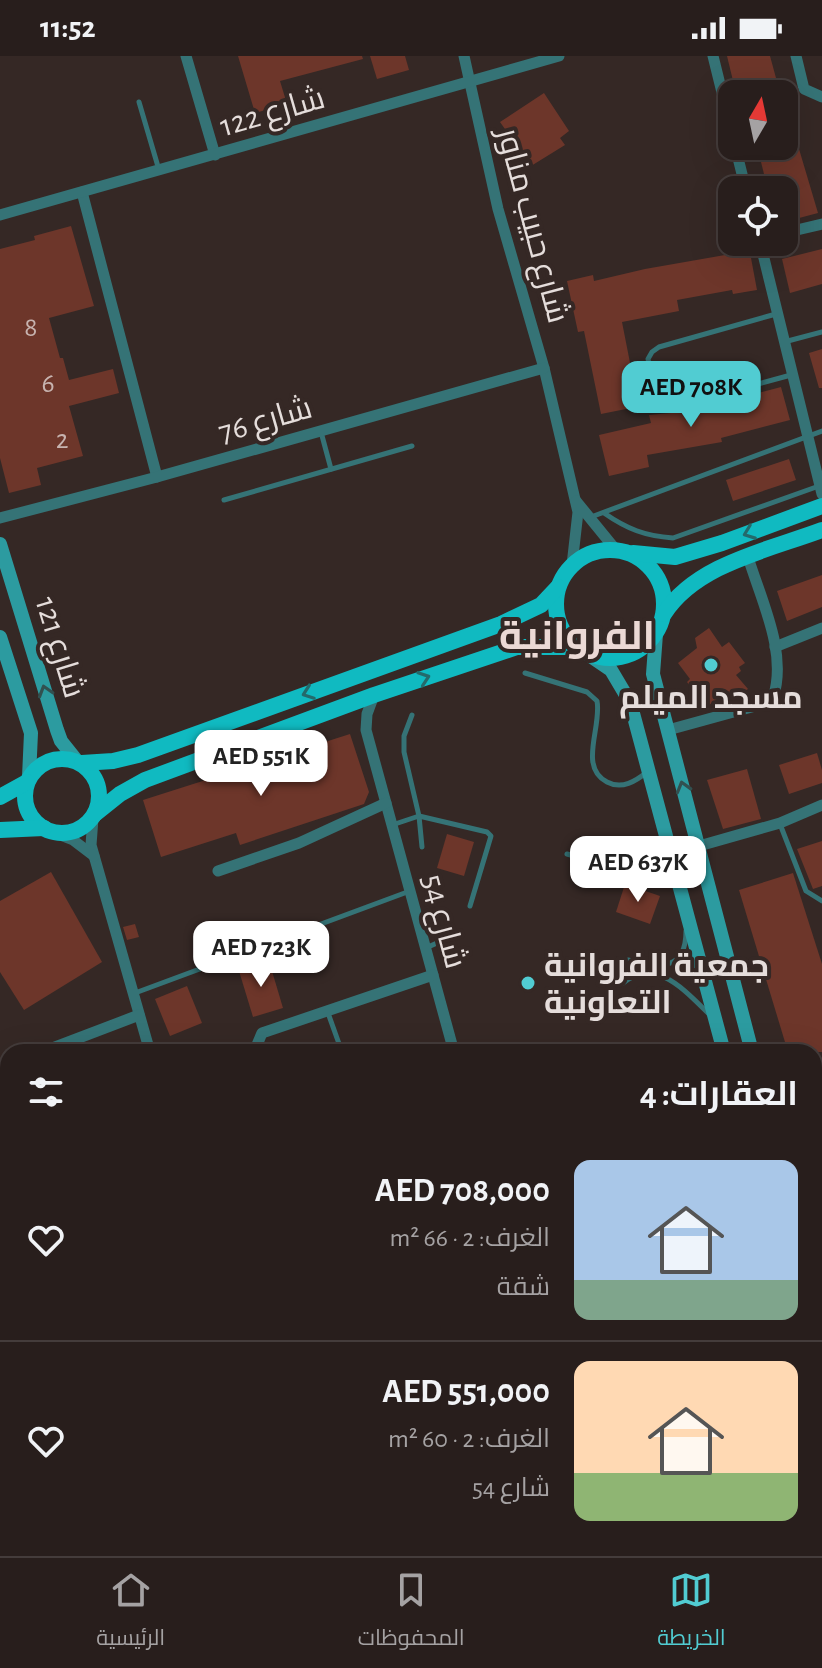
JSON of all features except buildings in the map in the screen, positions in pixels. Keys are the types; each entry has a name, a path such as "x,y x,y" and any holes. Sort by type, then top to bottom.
{"main road":[{"path":"0,797 28,780 45,762 55,759 113,761 138,755 501,624 541,605 558,587 572,565 592,553 621,551 675,557 822,506"},
{"path":"0,830 74,832 120,794 145,780 374,695 517,647 581,650 598,657 625,657 637,652 656,634 664,615 682,591 710,572 822,530"},
{"path":"722,543 724,557 741,560"},
{"path":"621,551 641,559 652,570 660,584 664,615"},
{"path":"558,587 555,603 558,620 564,634 581,650"},
{"path":"80,762 90,769 99,786 100,796 94,816"},
{"path":"28,780 25,803 35,822 47,830"}],"street":[{"path":"186,56 215,155"},
{"name":"شارع حبيب مناور","path":"464,56 498,209 544,368 576,501 578,527 572,565"},
{"name":"شارع 122","path":"0,215 559,56"},
{"path":"713,56 719,80"},
{"path":"796,56 804,89 822,97"},
{"path":"82,192 157,477"},
{"path":"798,230 822,224"},
{"path":"763,256 821,490"},
{"name":"شارع 76","path":"0,518 544,368"},
{"name":"شارع حبيب مناور","path":"576,501 621,551"},
{"name":"شارع 121","path":"0,544 61,741 80,762"},
{"path":"644,756 650,743 665,741 773,698 778,669 775,647 741,560"},
{"path":"775,647 822,628"},
{"path":"656,634 653,674 750,1044"},
{"name":"شارع 121","path":"1,643 5,670 31,733 28,780"},
{"path":"581,650 611,670 630,702 722,1044"},
{"name":"شارع 54","path":"374,695 367,714 366,730 452,1044"},
{"path":"218,871 299,843 386,803"},
{"path":"699,846 780,823 822,805"},
{"path":"94,816 90,833 94,857 148,1044"},
{"path":"47,830 73,840 94,857"},
{"path":"257,1044 262,1033 433,975"},
{"path":"63,1044 139,1015"}],"lane":[{"path":"139,102 159,171"},
{"path":"777,314 659,347 652,352 648,359 657,401 662,407 670,408 792,375"},
{"path":"784,342 822,332"},
{"path":"321,431 331,469"},
{"path":"590,517 822,431"},
{"path":"224,500 412,446"},
{"path":"603,513 629,530 651,537 673,538 821,490"},
{"path":"525,673 587,692 597,701 599,723 592,756 596,773 604,781 614,785 627,784 648,772"},
{"path":"412,715 404,736 404,752 419,816 422,847"},
{"path":"392,825 419,816 483,829 491,836 470,906"},
{"path":"780,823 806,891 822,901"},
{"path":"567,854 681,887"},
{"path":"134,994 410,891"},
{"path":"628,960 661,967 672,963 680,955 686,938 686,902"},
{"path":"417,916 443,911"},
{"path":"425,949 452,936"},
{"path":"623,983 631,976 641,974 666,977 717,1022"},
{"path":"328,1012 339,1044"}],"place":[{"name":"مسجد الميلم","path":"711,665"},
{"name":"جمعية الفروانية التعاونية","path":"528,983"}],"district":[{"name":"الفروانية","path":"577,635"}]}
